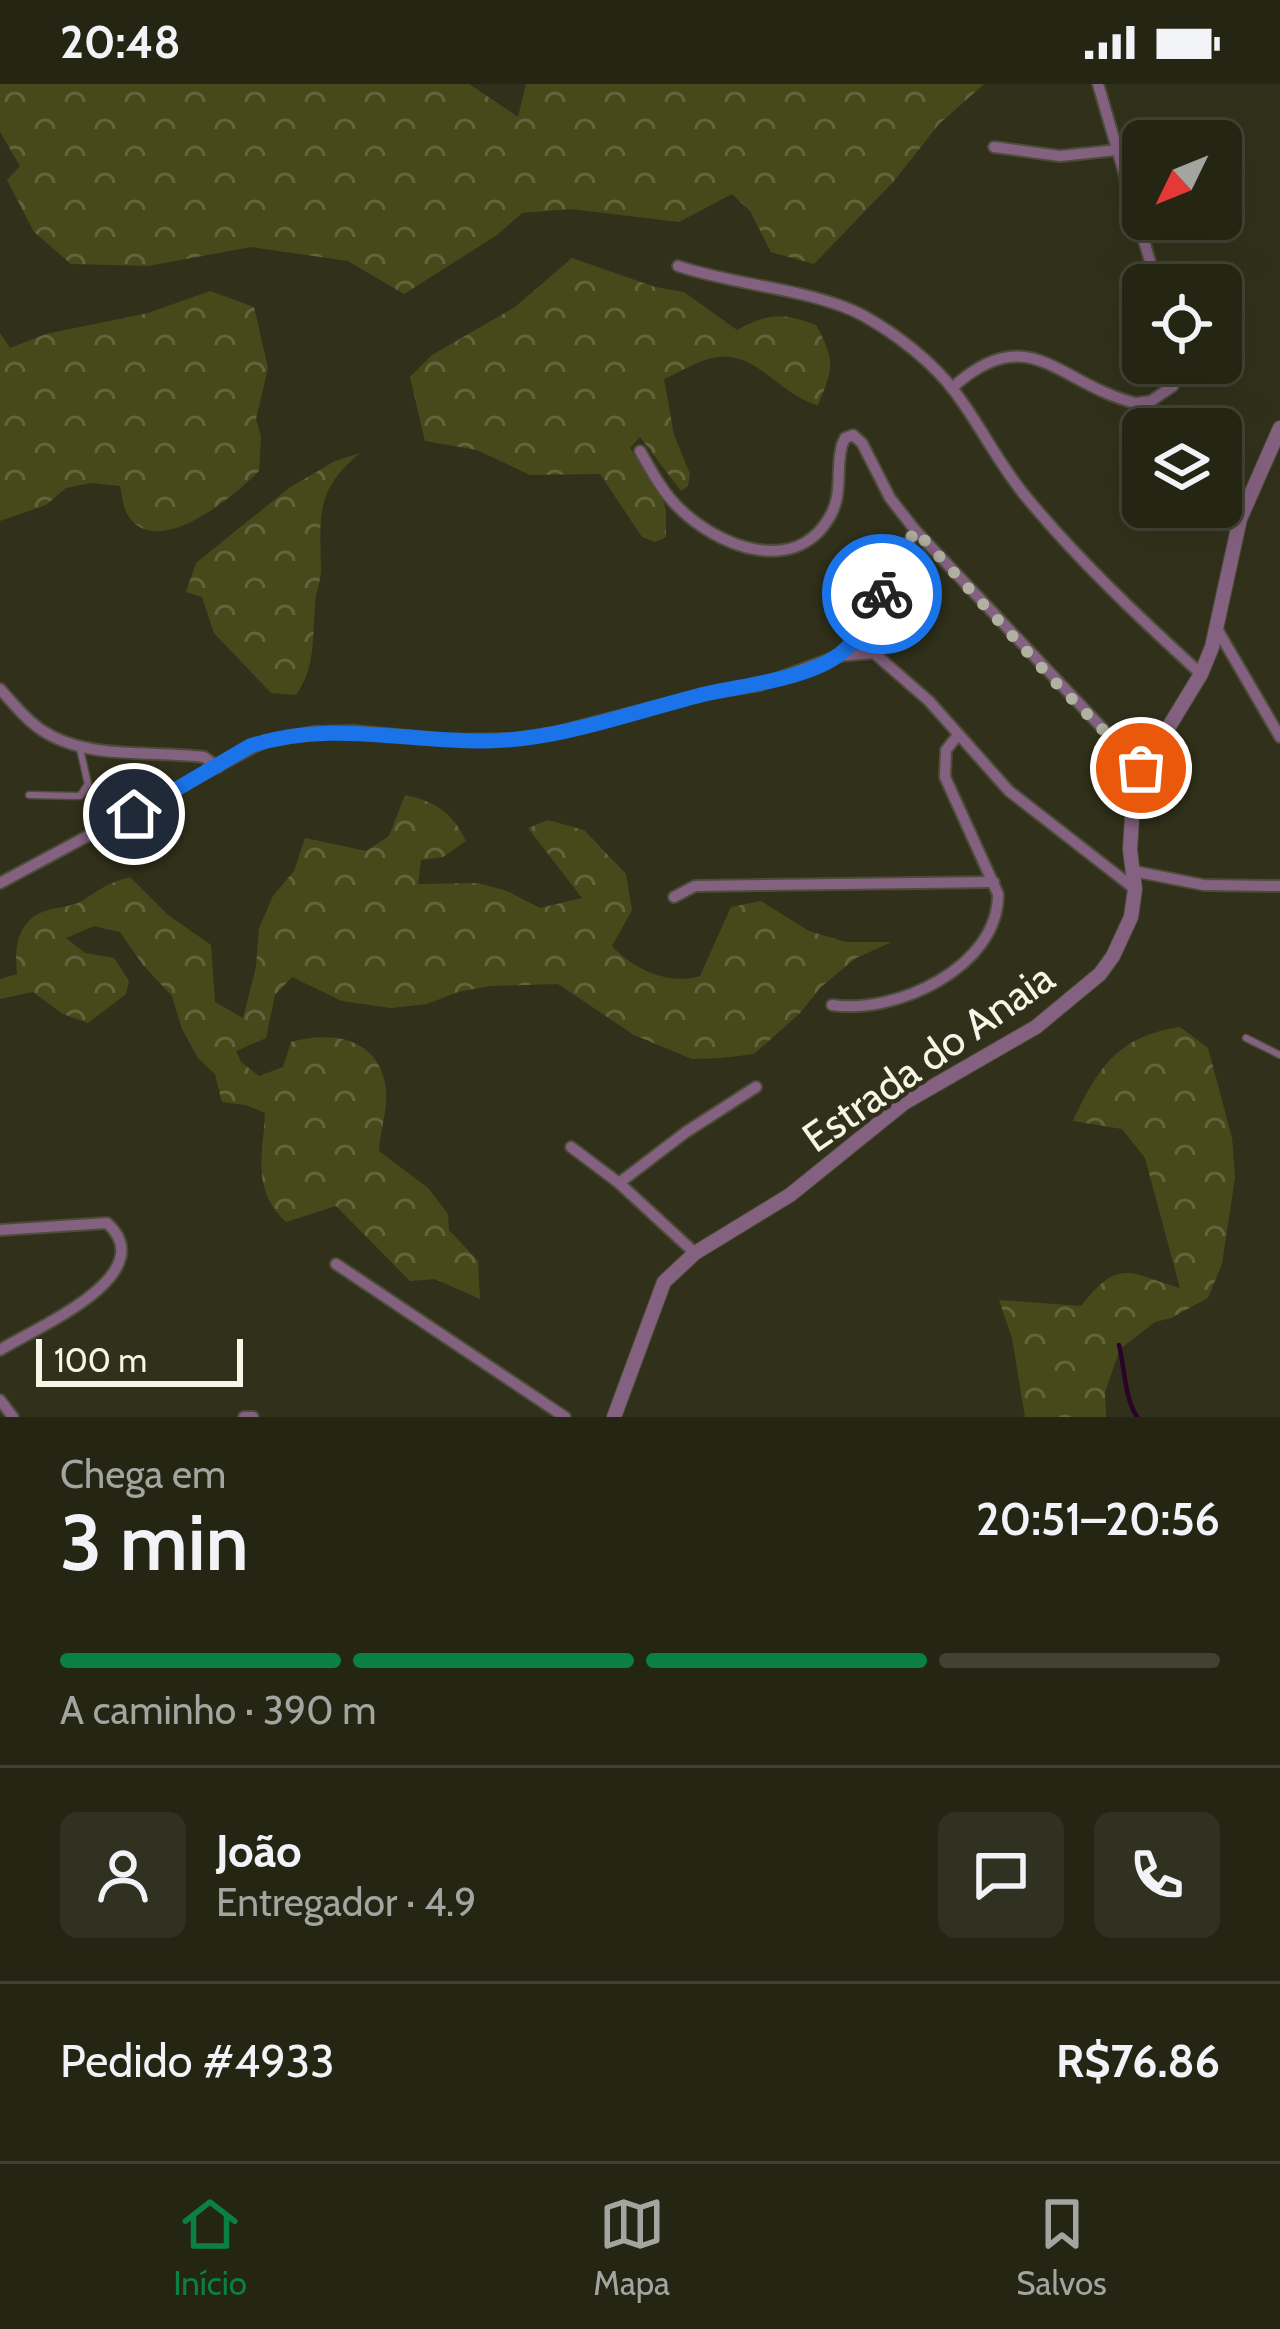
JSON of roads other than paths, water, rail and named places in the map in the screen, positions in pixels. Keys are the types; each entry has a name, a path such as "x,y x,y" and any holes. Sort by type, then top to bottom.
{"street":[{"path":"1098,84 1151,264"},
{"path":"994,147 1060,156 1118,150"},
{"path":"678,266 846,308 909,348 952,387 1026,498 1202,674"},
{"path":"952,387 987,360 1019,356 1136,403 1151,401 1173,384"},
{"name":"Estrada do Anaia","path":"614,1417 664,1282 695,1253 790,1195 904,1103 1036,1027 1100,974 1123,939 1135,889 1131,796 1141,768 1202,674 1217,628 1240,518 1280,428"},
{"path":"640,452 676,506 721,541 782,551 812,541 832,514 842,445 854,435 890,498 915,530 1141,768"},
{"path":"838,656 864,629 915,530"},
{"path":"1217,628 1280,737"},
{"path":"864,629 874,653 929,701 1009,790 1135,889"},
{"path":"0,883 250,746 315,732 489,741 554,733 704,694 760,685 838,656 874,653"},
{"path":"0,689 52,737 79,746 196,756 218,767"},
{"path":"0,717 17,708"},
{"path":"832,1005 864,1009 917,993 944,979 991,927 998,909 994,882 945,777 946,750 958,735"},
{"path":"1133,871 1204,885 1280,886"},
{"path":"674,897 695,886 994,882"},
{"path":"619,1184 755,1087"},
{"path":"571,1147 695,1253"},
{"path":"0,1230 106,1223 115,1230 124,1254 111,1278 98,1289 0,1350"},
{"path":"335,1264 565,1417"},
{"path":"0,1400 13,1417"},
{"path":"244,1417 253,1417"}],"lane":[{"path":"29,795 82,794 88,784 79,746"},
{"path":"1246,1038 1280,1055"}],"waterway":[{"path":"1119,1345 1137,1417"}]}
